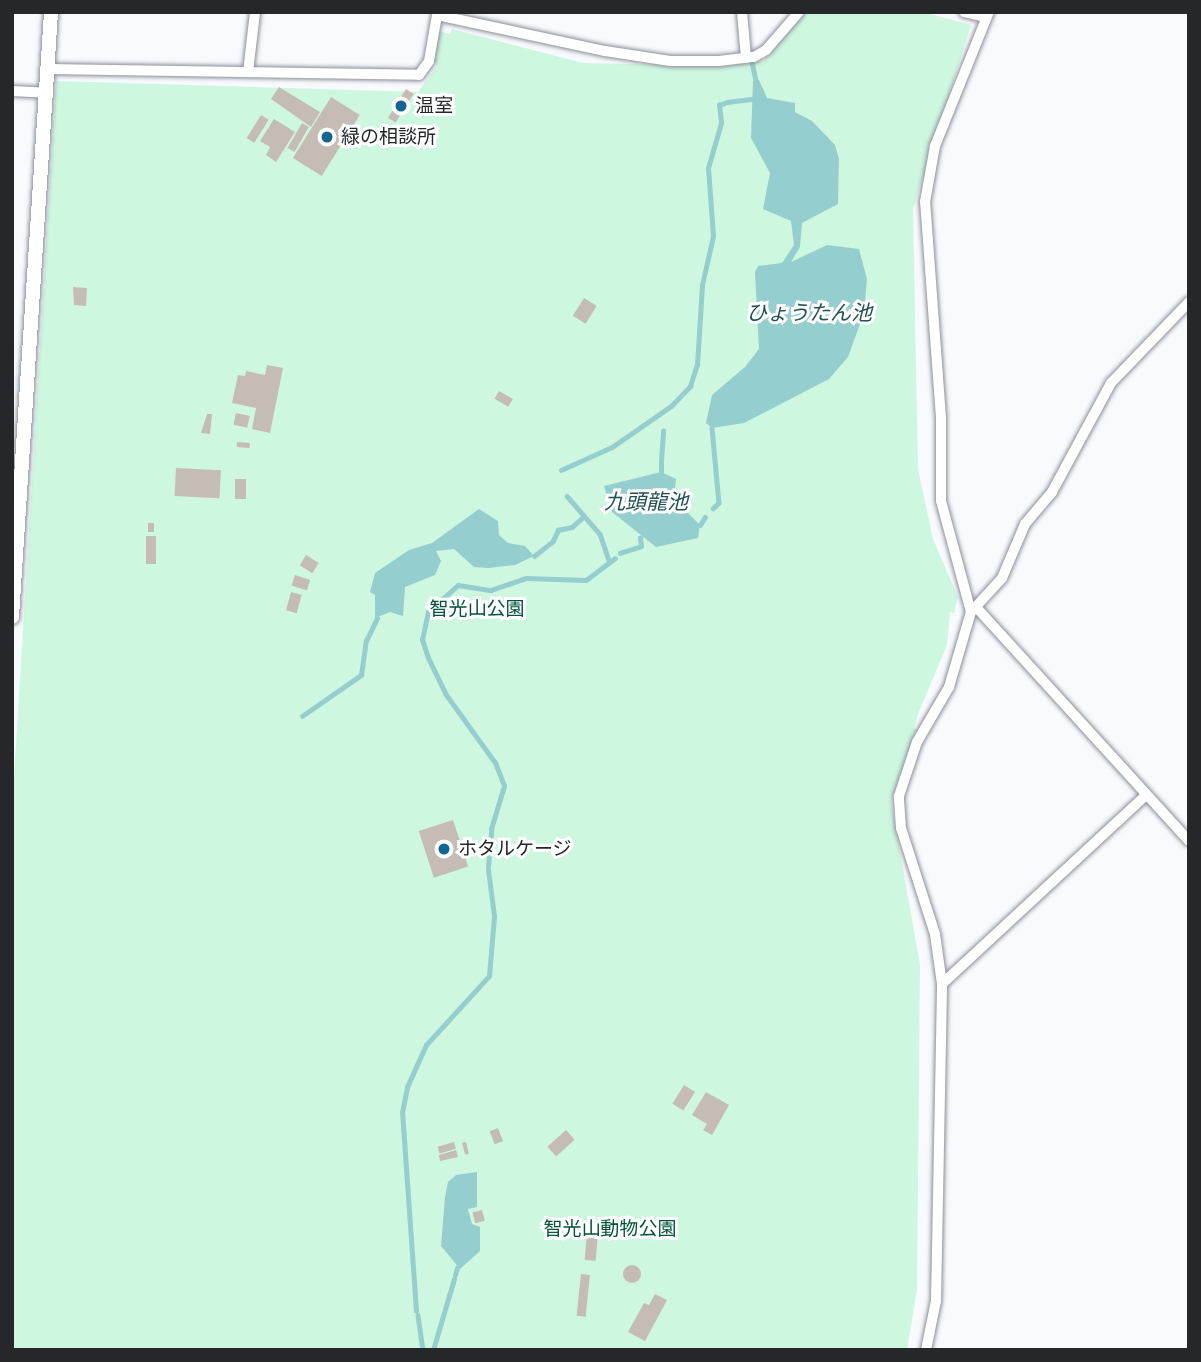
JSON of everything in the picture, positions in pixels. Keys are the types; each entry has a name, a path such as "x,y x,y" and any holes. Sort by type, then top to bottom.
{"street":[{"path":"12,617 20,441 51,12"},
{"path":"248,72 255,12"},
{"path":"743,12 750,57"},
{"path":"48,69 418,75 429,61 436,13 670,61 750,57 776,43 799,12"},
{"path":"964,12 987,15 935,146 925,202 941,418 941,501 973,610 1189,841"},
{"path":"12,91 47,93"},
{"path":"926,1350 936,1301 942,984 935,934 901,828 898,796 917,742 949,687 973,610 1002,578 1025,524 1052,492 1111,383 1189,302"},
{"path":"942,984 1146,795"}],"green space":[{"name":"智光山公園","path":"804,12 923,12 971,25 913,209 918,469 933,539 958,597 954,613 950,612 947,645 918,714 914,728 918,730 891,801 920,965 917,1289 907,1350 12,1350 12,812 56,81 418,92 437,66 431,61 439,31 450,34 452,29 583,63 725,66 764,61"}],"water":[{"name":"ひょうたん池","path":"759,80 767,98 795,103 795,112 812,121 835,145 839,159 838,204 802,223 800,247 791,262 827,245 859,249 867,279 864,313 848,357 829,379 744,423 712,428 706,423 712,395 745,367 759,349 755,272 758,266 782,263 794,245 791,221 763,209 770,173 751,138 753,81"},
{"name":"九頭龍池","path":"661,472 676,479 674,499 700,525 698,538 656,547 612,512 604,486"},
{"path":"479,509 498,521 499,535 508,543 525,546 534,556 515,565 488,568 474,567 454,549 436,551 441,561 435,575 405,587 403,616 390,612 375,618 375,595 370,592 375,573 409,550 432,543"},
{"path":"477,1172 477,1207 468,1209 472,1224 480,1227 480,1251 460,1269 441,1246 445,1197 448,1182 456,1175"}],"building":[{"path":"279,87 320,112 311,127 271,99"},
{"name":"温室","path":"406,89 414,94 396,123 388,118"},
{"name":"緑の相談所","path":"331,97 360,115 322,176 293,158"},
{"path":"261,115 269,120 254,143 247,138"},
{"path":"274,119 295,132 276,162 266,155 270,147 260,141"},
{"path":"302,123 309,127 294,152 288,148"},
{"path":"73,287 87,288 86,306 74,305"},
{"path":"584,298 597,306 586,324 573,316"},
{"path":"267,365 283,368 270,433 252,429 256,408 232,403 238,375 245,376 246,371 265,375"},
{"path":"499,391 513,399 508,407 494,399"},
{"path":"236,413 250,416 247,428 234,425"},
{"path":"207,414 212,414 210,434 201,433"},
{"path":"237,442 250,443 250,448 237,447"},
{"path":"176,468 221,470 219,498 175,496"},
{"path":"235,479 246,479 246,499 235,499"},
{"path":"148,523 154,523 154,532 148,532"},
{"path":"146,536 156,536 156,564 146,564"},
{"path":"306,555 319,563 312,573 300,565"},
{"path":"295,575 310,580 307,590 292,585"},
{"path":"291,592 302,595 297,613 286,610"},
{"name":"ホタルケージ","path":"453,820 468,867 434,878 419,831"},
{"path":"684,1085 695,1092 683,1111 672,1104"},
{"path":"706,1092 729,1105 712,1135 703,1130 707,1124 692,1115"},
{"path":"498,1128 503,1141 495,1144 490,1131"},
{"path":"566,1130 575,1140 556,1156 547,1147"},
{"path":"454,1142 456,1149 440,1153 438,1147"},
{"path":"466,1142 469,1154 465,1155 462,1143"},
{"path":"456,1150 458,1157 440,1161 439,1155"},
{"path":"482,1210 485,1221 475,1223 472,1213"},
{"path":"587,1233 598,1234 596,1261 585,1260"},
{"path":"628,1265 636,1265 641,1274 639,1281 628,1283 623,1278 623,1270"},
{"path":"581,1274 590,1275 586,1317 577,1316"},
{"path":"655,1294 667,1300 645,1341 628,1332 644,1303 649,1305"}],"waterway":[{"path":"751,57 756,80"},
{"path":"727,102 753,99"},
{"path":"561,470 612,447 671,406 690,386 697,365 702,285 713,236 708,168 721,123 719,105 725,103"},
{"path":"712,428 719,503 713,509"},
{"path":"661,461 663,431"},
{"path":"661,463 661,472"},
{"path":"567,496 600,534 609,560"},
{"path":"534,556 553,541 558,530 572,527 583,517"},
{"path":"700,525 705,517"},
{"path":"620,553 641,546 640,538"},
{"path":"488,867 491,829 504,786 495,763 446,695 428,658 422,640 428,612 458,585 491,590 526,578 586,580 615,558"},
{"path":"302,716 361,675 366,641 377,618"},
{"path":"416,1311 402,1113 407,1087 426,1045 489,976 494,916 488,870"},
{"path":"455,1275 457,1268"},
{"path":"433,1350 454,1279"},
{"path":"418,1315 423,1350"}],"place":[{"name":"温室","path":"401,106"},
{"name":"緑の相談所","path":"327,137"},
{"name":"ホタルケージ","path":"444,849"}],"park label":[{"name":"智光山動物公園","path":"610,1229"}]}
